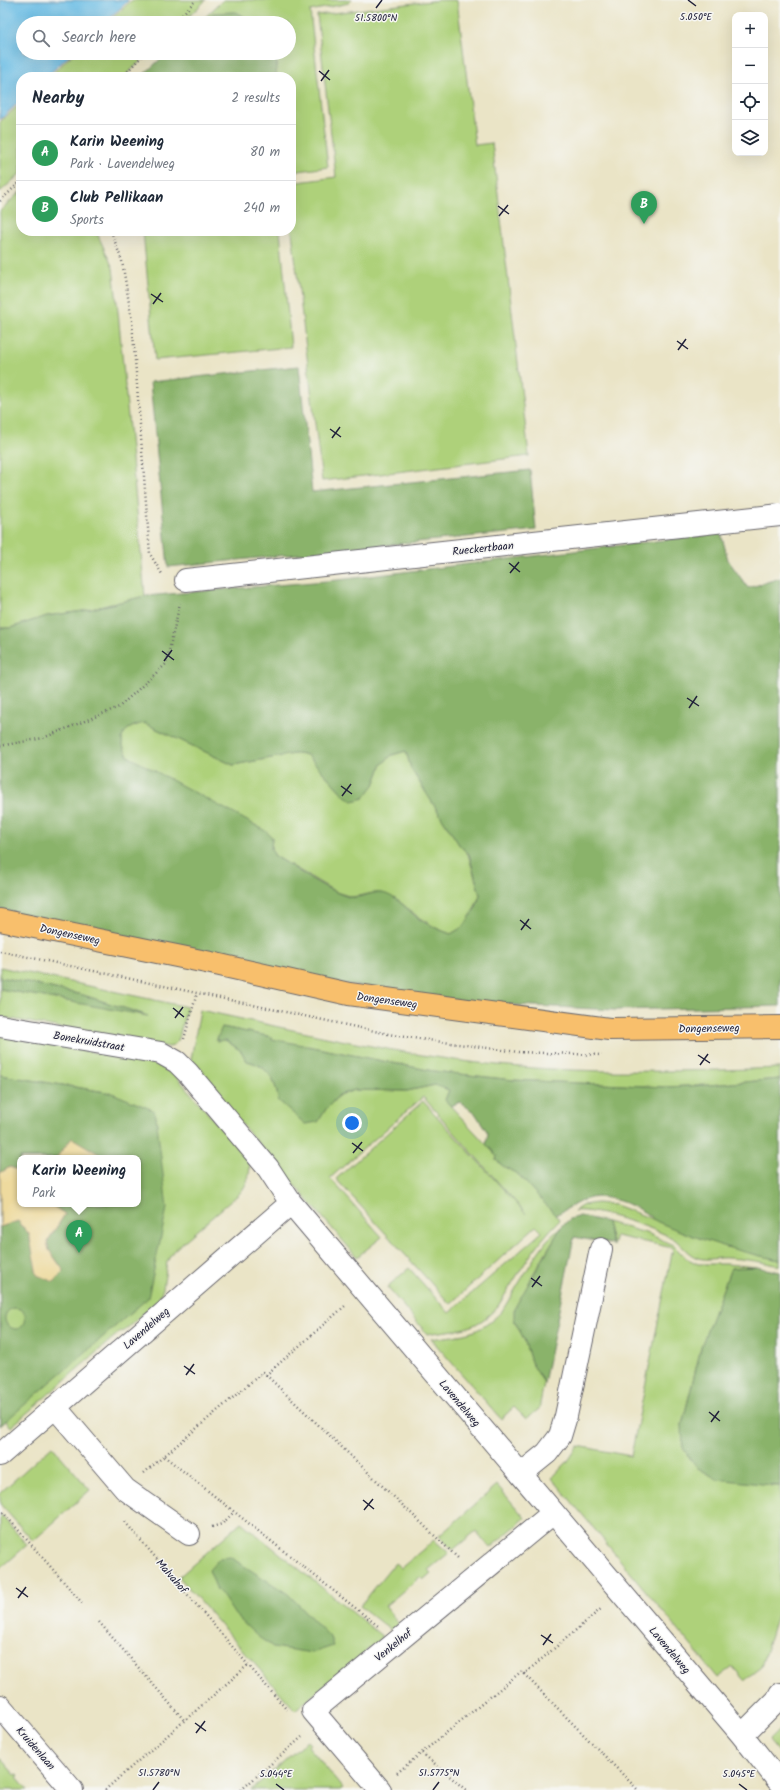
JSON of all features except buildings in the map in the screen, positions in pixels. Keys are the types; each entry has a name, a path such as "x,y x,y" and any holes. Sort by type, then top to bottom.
{"main road":[{"name":"Dongenseweg","path":"0,920 357,996 609,1029 780,1027"}],"street":[{"name":"Rueckertbaan","path":"186,580 780,515"},
{"name":"Bonekruidstraat","path":"0,1026 161,1053 177,1062"},
{"name":"Lavendelweg","path":"177,1062 268,1168 292,1203 742,1735 780,1783"},
{"name":"Lavendelweg","path":"0,1455 292,1203"},
{"path":"521,1474 548,1453 560,1436 566,1416 601,1249"},
{"path":"55,1407 125,1489 189,1534"},
{"name":"Venkelhof","path":"321,1721 313,1711 553,1513"},
{"path":"742,1735 777,1700 780,1694"},
{"name":"Kruidenlaan","path":"0,1706 72,1790"},
{"path":"321,1721 379,1789"}],"path":[{"path":"181,16 196,0"},
{"path":"127,72 138,60"},
{"path":"0,201 16,186"},
{"path":"0,746 43,738 119,707 166,664 186,580 163,577 150,554 132,321 122,261 113,236"},
{"path":"177,1062 197,993"},
{"path":"266,1374 364,1289"},
{"path":"125,1489 263,1372 477,1576"},
{"path":"164,1456 397,1642"},
{"path":"0,1509 84,1605"},
{"name":"Malvahof","path":"121,1517 248,1665 184,1720"},
{"path":"379,1789 522,1672 524,1674 621,1592"},
{"path":"99,1622 184,1720 105,1790"},
{"path":"524,1674 638,1790"},
{"path":"243,1790 321,1721"},
{"path":"422,1753 466,1790"}],"green space":[{"path":"132,0 206,0 189,16 115,16"},
{"path":"223,0 352,0 349,3 310,11 328,167 296,171 296,72 276,72 276,60 296,60 296,16 227,16 214,13 206,16"},
{"path":"440,0 457,0 475,145 492,143 529,456 322,481 292,236 296,236 296,182 336,177 317,15"},
{"path":"235,12 243,16 209,16 213,13"},
{"path":"67,60 142,60 129,72 54,72"},
{"path":"159,60 276,60 277,65 276,72 146,72"},
{"path":"16,108 16,178 0,192 0,122"},
{"path":"16,196 16,236 98,236 113,268 145,596 83,611 47,616 10,628 0,628 0,211"},
{"path":"143,236 280,236 291,347 155,360"},
{"path":"299,366 312,492 530,470 536,530 168,567 150,382"},
{"path":"721,533 728,560 748,588 780,578 780,1006 615,1010 476,1003 339,983 0,909 0,628 10,628 47,616 83,611 145,596 338,580","holes":["144,723 233,765 299,753 307,755 345,796 353,801 364,798 374,785 382,764 392,755 406,751 411,769 460,846 469,854 480,895 476,907 464,926 451,934 422,921 399,902 386,894 372,893 359,897 350,897 333,891 275,856 271,849 272,837 264,830 129,757 122,744 123,734 131,728"]},
{"path":"144,723 233,765 299,753 307,755 345,796 353,800 374,785 382,764 392,755 406,751 411,769 460,846 468,854 480,895 471,916 464,926 451,934 438,929 418,917 400,902 373,893 352,897 336,892 275,856 271,849 272,837 255,825 246,822 129,757 122,744 123,734 131,728"},
{"path":"0,967 187,1007 178,1041 173,1046 169,1047 0,1017 0,989 143,1014 83,995 0,977"},
{"path":"0,977 83,995 148,1016 0,989"},
{"path":"200,1010 359,1044 455,1060 496,1065 617,1071 698,1071 780,1068 780,1079 665,1087 513,1080 433,1071 271,1039 271,1037 222,1027 225,1040 241,1051 247,1061 260,1066 270,1075 275,1086 278,1100 318,1122 326,1109 339,1095 355,1090 407,1091 435,1085 449,1090 445,1100 497,1156 496,1160 503,1166 519,1175 560,1220 534,1250 498,1306 489,1315 481,1321 466,1328 427,1334 387,1287 409,1268 449,1313 542,1232 536,1226 450,1304 336,1179 423,1101 526,1214 423,1097 330,1178 382,1237 357,1257 193,1068 191,1059"},
{"path":"222,1027 272,1037 272,1039 433,1071 513,1080 665,1087 780,1079 780,1260 733,1249 688,1234 656,1221 630,1205 608,1198 597,1197 586,1199 555,1215 519,1175 503,1166 496,1160 497,1156 486,1144 488,1133 475,1113 460,1102 451,1106 445,1100 449,1090 435,1085 407,1091 355,1090 339,1095 326,1109 318,1122 305,1124 278,1100 273,1080 266,1070 247,1061 241,1051 226,1040 216,1041"},
{"path":"0,1036 154,1063 176,1076 249,1161 250,1170 248,1178 240,1193 173,1251 167,1262 163,1289 158,1300 123,1332 121,1331 11,1427 6,1421 0,1426 0,1085 112,1093 0,1075"},
{"path":"0,1075 112,1093 153,1110 156,1116 167,1208 148,1298 0,1426 0,1227 18,1221 29,1234 32,1247 60,1265 49,1250 47,1242 65,1214 54,1207 141,1207 141,1155 98,1155 72,1139 59,1155 17,1155 17,1170 10,1167 0,1173","holes":["13,1308 21,1309 25,1315 25,1323 23,1326 17,1329 7,1324 5,1317 9,1310"]},
{"path":"597,1203 615,1205 737,1250 780,1260 780,1266 741,1259 706,1259 694,1257 674,1239 640,1225 596,1213 574,1211 583,1205"},
{"path":"580,1216 607,1222 612,1244 574,1237 544,1383 531,1362 524,1339 514,1320 514,1309 561,1227 570,1219"},
{"path":"607,1222 649,1234 673,1245 686,1258 698,1264 726,1264 757,1267 731,1268 702,1344 682,1425 771,1486 780,1486 780,1605 761,1667 744,1680 733,1667 718,1678 552,1478 568,1461 578,1446 631,1456 673,1248 616,1236 613,1246"},
{"path":"561,1227 532,1276 514,1320 524,1339 531,1362 544,1383 539,1409 526,1419 514,1407 501,1419 431,1339 462,1335 478,1330 493,1319 502,1311 547,1240"},
{"path":"757,1267 780,1272 780,1486 717,1479 696,1467 683,1448 682,1425 702,1344 731,1268"},
{"path":"52,1446 90,1490 33,1541 0,1504 0,1493"},
{"path":"497,1485 525,1518 490,1548 476,1531 453,1550 439,1536"},
{"path":"0,1514 27,1545 0,1569"},
{"path":"241,1522 383,1637 295,1710 179,1577"},
{"path":"434,1540 449,1553 428,1570 431,1573 423,1580 420,1577 385,1606 399,1624 390,1630 360,1606 395,1563 401,1568"},
{"path":"230,1557 288,1594 330,1637 333,1646 312,1653 273,1647 257,1636 235,1615 217,1590 209,1570 220,1558"},
{"path":"780,1729 780,1753 769,1740"},
{"path":"307,1741 310,1744 308,1746 343,1788 340,1790 251,1790"},
{"path":"0,1758 15,1775 17,1774 19,1776 17,1777 28,1790 1,1790"}],"sand":[{"path":"72,1138 101,1155 58,1155"},
{"path":"10,1167 17,1170 17,1207 54,1207 65,1214 47,1242 49,1250 64,1271 54,1282 37,1275 29,1234 18,1221 0,1227 0,1173"}],"water":[{"path":"0,0 129,0 112,16 16,16 16,60 64,60 51,72 16,72 16,105 0,120"}],"place":[{"name":"Club Pellikaan","path":"644,224"},
{"name":"Karin Weening","path":"79,1253"}]}
